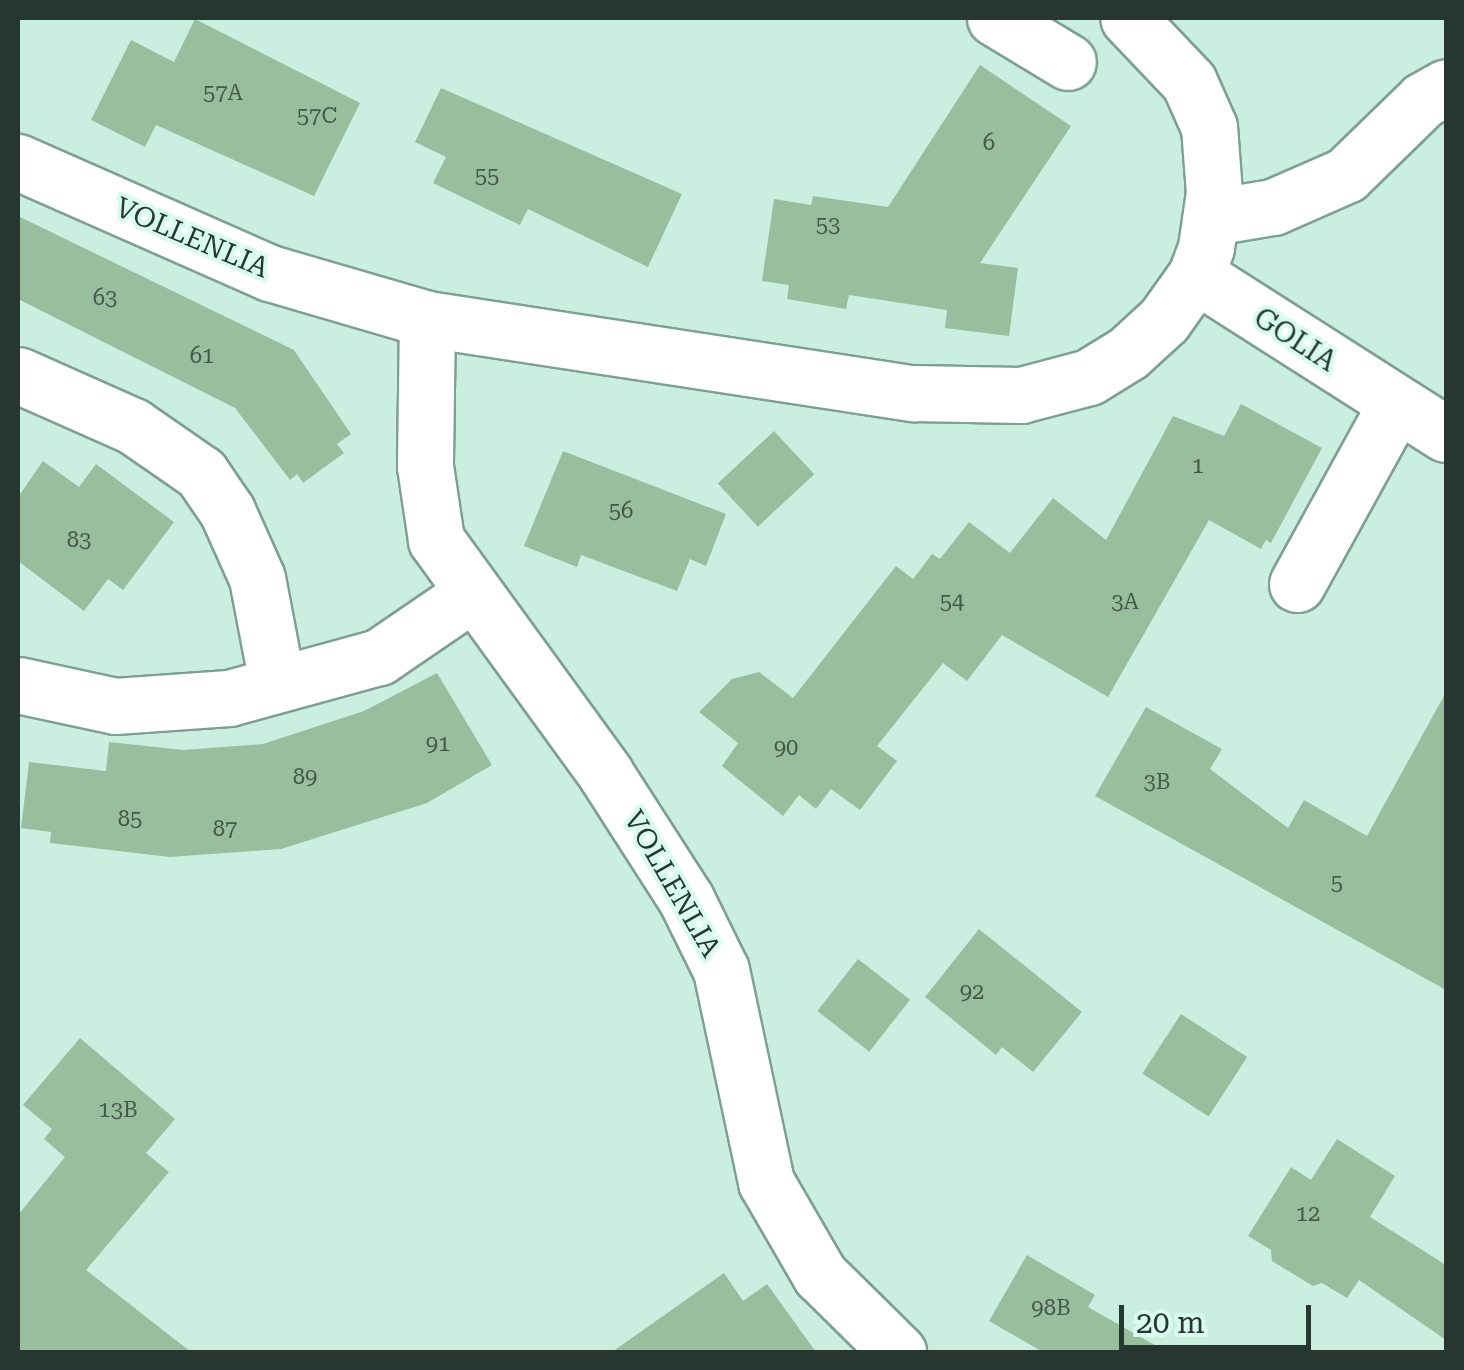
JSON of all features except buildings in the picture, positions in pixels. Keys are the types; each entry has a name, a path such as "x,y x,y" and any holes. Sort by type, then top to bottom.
{"street":[{"path":"994,18 1068,62"},
{"name":"VOLLENLIA","path":"18,162 270,273 428,320 912,392 1006,396 1070,384 1108,368 1164,320 1196,275 1212,218 1213,148 1189,82 1128,18"},
{"path":"1212,218 1272,207 1346,176 1422,100 1446,87"},
{"name":"GOLIA","path":"1196,275 1395,406 1446,434"},
{"name":"VOLLENLIA","path":"428,320 428,506 436,540 470,594 605,773 686,898 721,970 766,1182 820,1275 898,1352"},
{"path":"18,376 134,426 201,473 227,511 257,578 277,684"},
{"path":"1297,584 1395,406"},
{"path":"18,686 84,702 168,705 277,684 379,657 470,594"}]}
